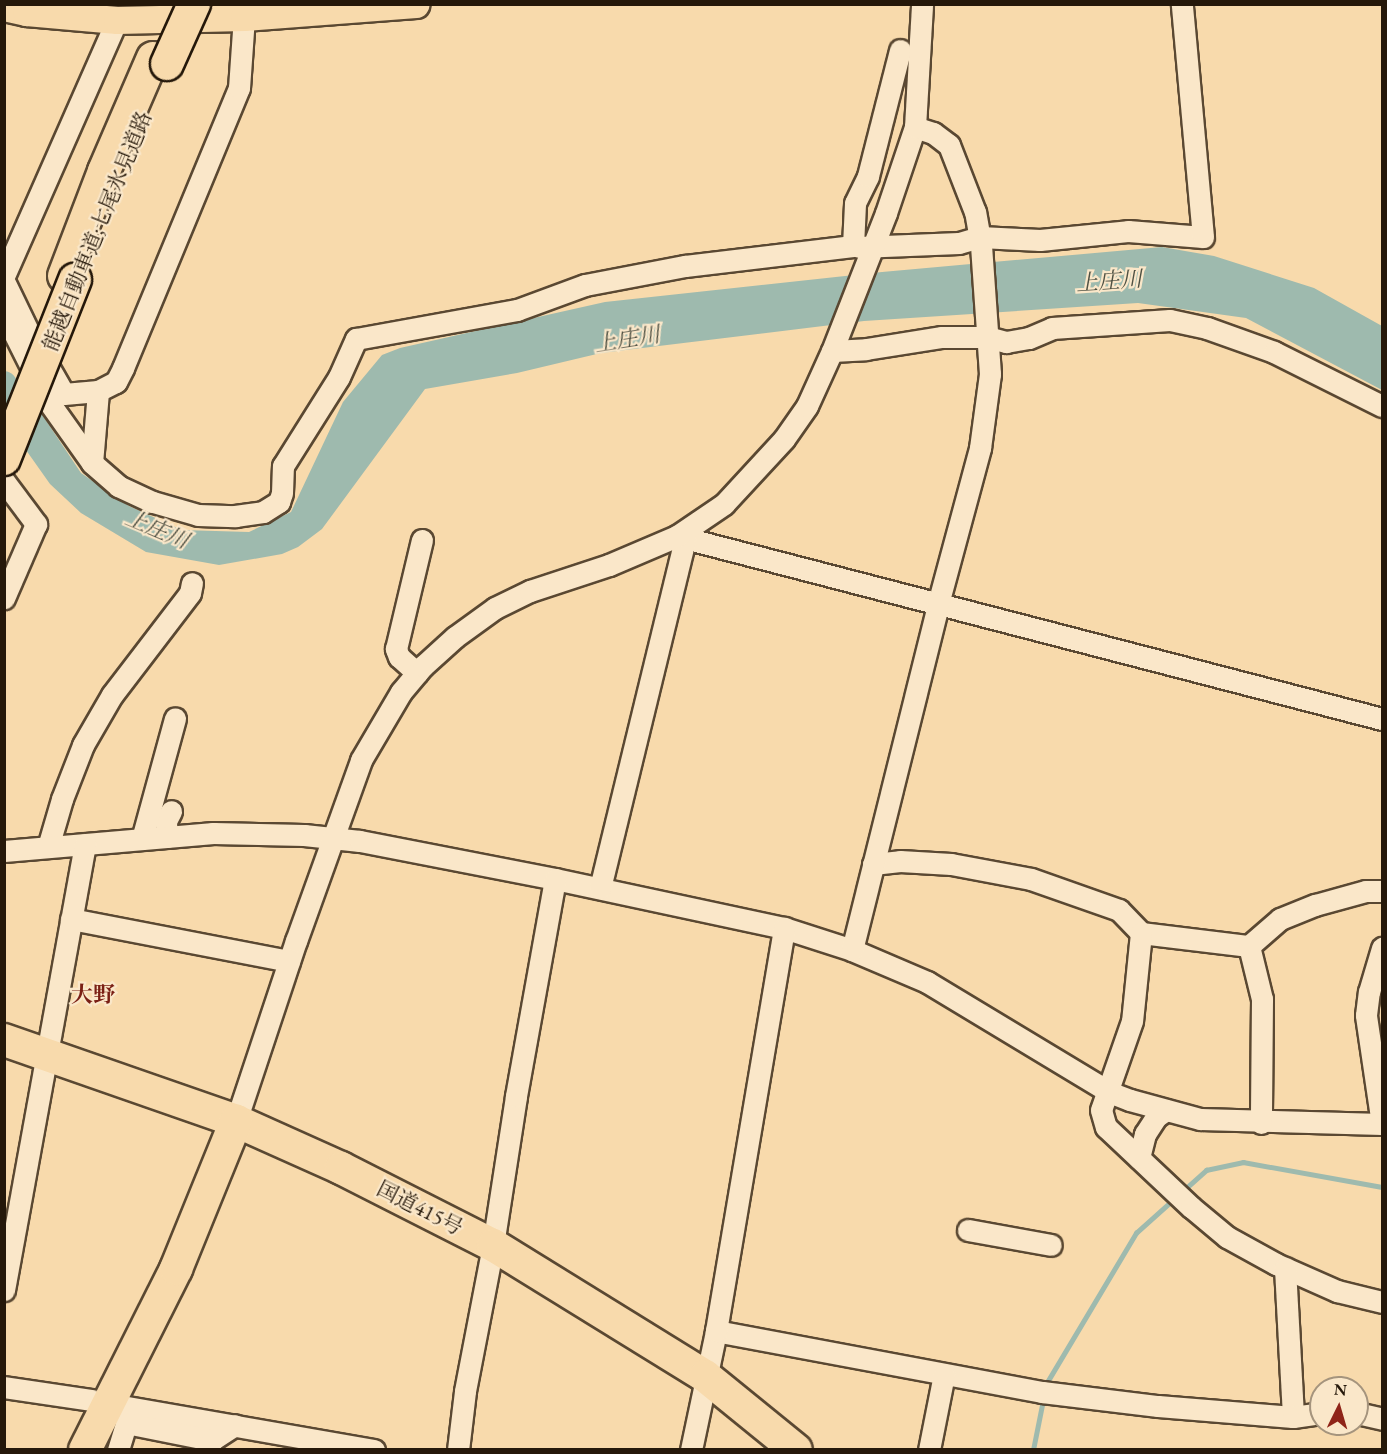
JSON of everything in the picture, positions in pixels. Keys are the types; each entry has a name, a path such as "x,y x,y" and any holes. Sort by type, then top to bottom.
{"highway":[{"name":"能越自動車道;七尾氷見道路","path":"4,427 160,61 180,4"},
{"name":"能越自動車道;七尾氷見道路","path":"160,61 194,4"},
{"name":"能越自動車道;七尾氷見道路","path":"4,459 69,278"},
{"name":"国道415号","path":"4,1040 236,1121 341,1168 493,1245 705,1376 796,1449"},
{"path":"85,1449 176,1269 236,1121"}],"main road":[{"path":"4,7 26,12 117,20 244,17 416,4"}],"street":[{"path":"236,1121 361,760 400,692 455,637 495,608 530,591 609,565 681,537 724,504 784,439 807,406 832,351 862,247 886,213 915,127 922,4"},
{"path":"4,313 48,401 92,463 118,486 164,505 198,515 263,512 279,502 284,466 339,377 356,339 518,310 585,285 674,268 862,247 1040,240 1128,231 1203,237 1182,4"},
{"path":"4,281 29,333 64,394 98,391 116,382 239,88 244,17"},
{"path":"4,276 117,20"},
{"path":"862,247 855,203 868,176 900,50"},
{"path":"852,950 938,604 980,448 990,374 981,241 975,212 949,146 933,133 915,127"},
{"path":"832,351 866,349 942,337 987,337 1006,342 1029,338 1052,327 1170,320 1207,328 1274,352 1383,406"},
{"path":"92,463 98,391"},
{"path":"4,481 36,524 4,598"},
{"path":"681,537 1383,719"},
{"path":"600,888 681,537"},
{"path":"417,673 399,657 396,649 422,540"},
{"path":"48,847 62,799 83,745 112,695 190,593 192,583"},
{"path":"142,839 175,718"},
{"path":"167,837 166,821 171,811"},
{"path":"4,851 213,833 334,837 600,888 784,928 852,950 927,982 1109,1092 1200,1119 1261,1123 1382,1124 1366,1015 1369,992 1383,948"},
{"path":"4,1290 85,844"},
{"path":"873,864 900,861 951,864 1031,879 1119,910 1141,933 1249,946 1280,919 1366,891 1383,891"},
{"path":"458,1449 465,1391 493,1245 516,1096 555,879"},
{"path":"71,919 290,961"},
{"path":"691,1449 716,1332 784,928"},
{"path":"1141,933 1132,1021 1101,1110 1106,1127 1191,1207 1227,1237 1285,1268 1337,1291 1383,1302"},
{"path":"1249,946 1262,999 1261,1123"},
{"path":"1139,1158 1146,1134 1156,1117 1166,1110"},
{"path":"968,1230 1052,1245"},
{"path":"1285,1268 1293,1417"},
{"path":"716,1332 1042,1392 1158,1406 1293,1417 1309,1415"},
{"path":"929,1449 944,1374"},
{"path":"4,1386 92,1400"},
{"path":"116,1405 374,1449"},
{"path":"118,1449 126,1423 213,1440 235,1425"}],"water":[{"path":"1162,247 1214,256 1314,288 1382,326 1382,390 1246,318 1138,303 864,321 601,353 517,373 425,389 322,529 298,547 282,554 219,565 146,552 81,513 50,484 21,443 35,404 81,473 129,506 182,530 249,532 291,512 343,402 382,355 400,348 605,302 882,272"}],"waterway":[{"name":"上庄川","path":"4,384 28,425"},
{"path":"1184,1190 1206,1170 1243,1162 1382,1187"},
{"path":"1046,1384 1136,1233 1175,1198"},
{"path":"1033,1450 1042,1405"}],"district":[{"name":"大野","path":"93,995"}]}
